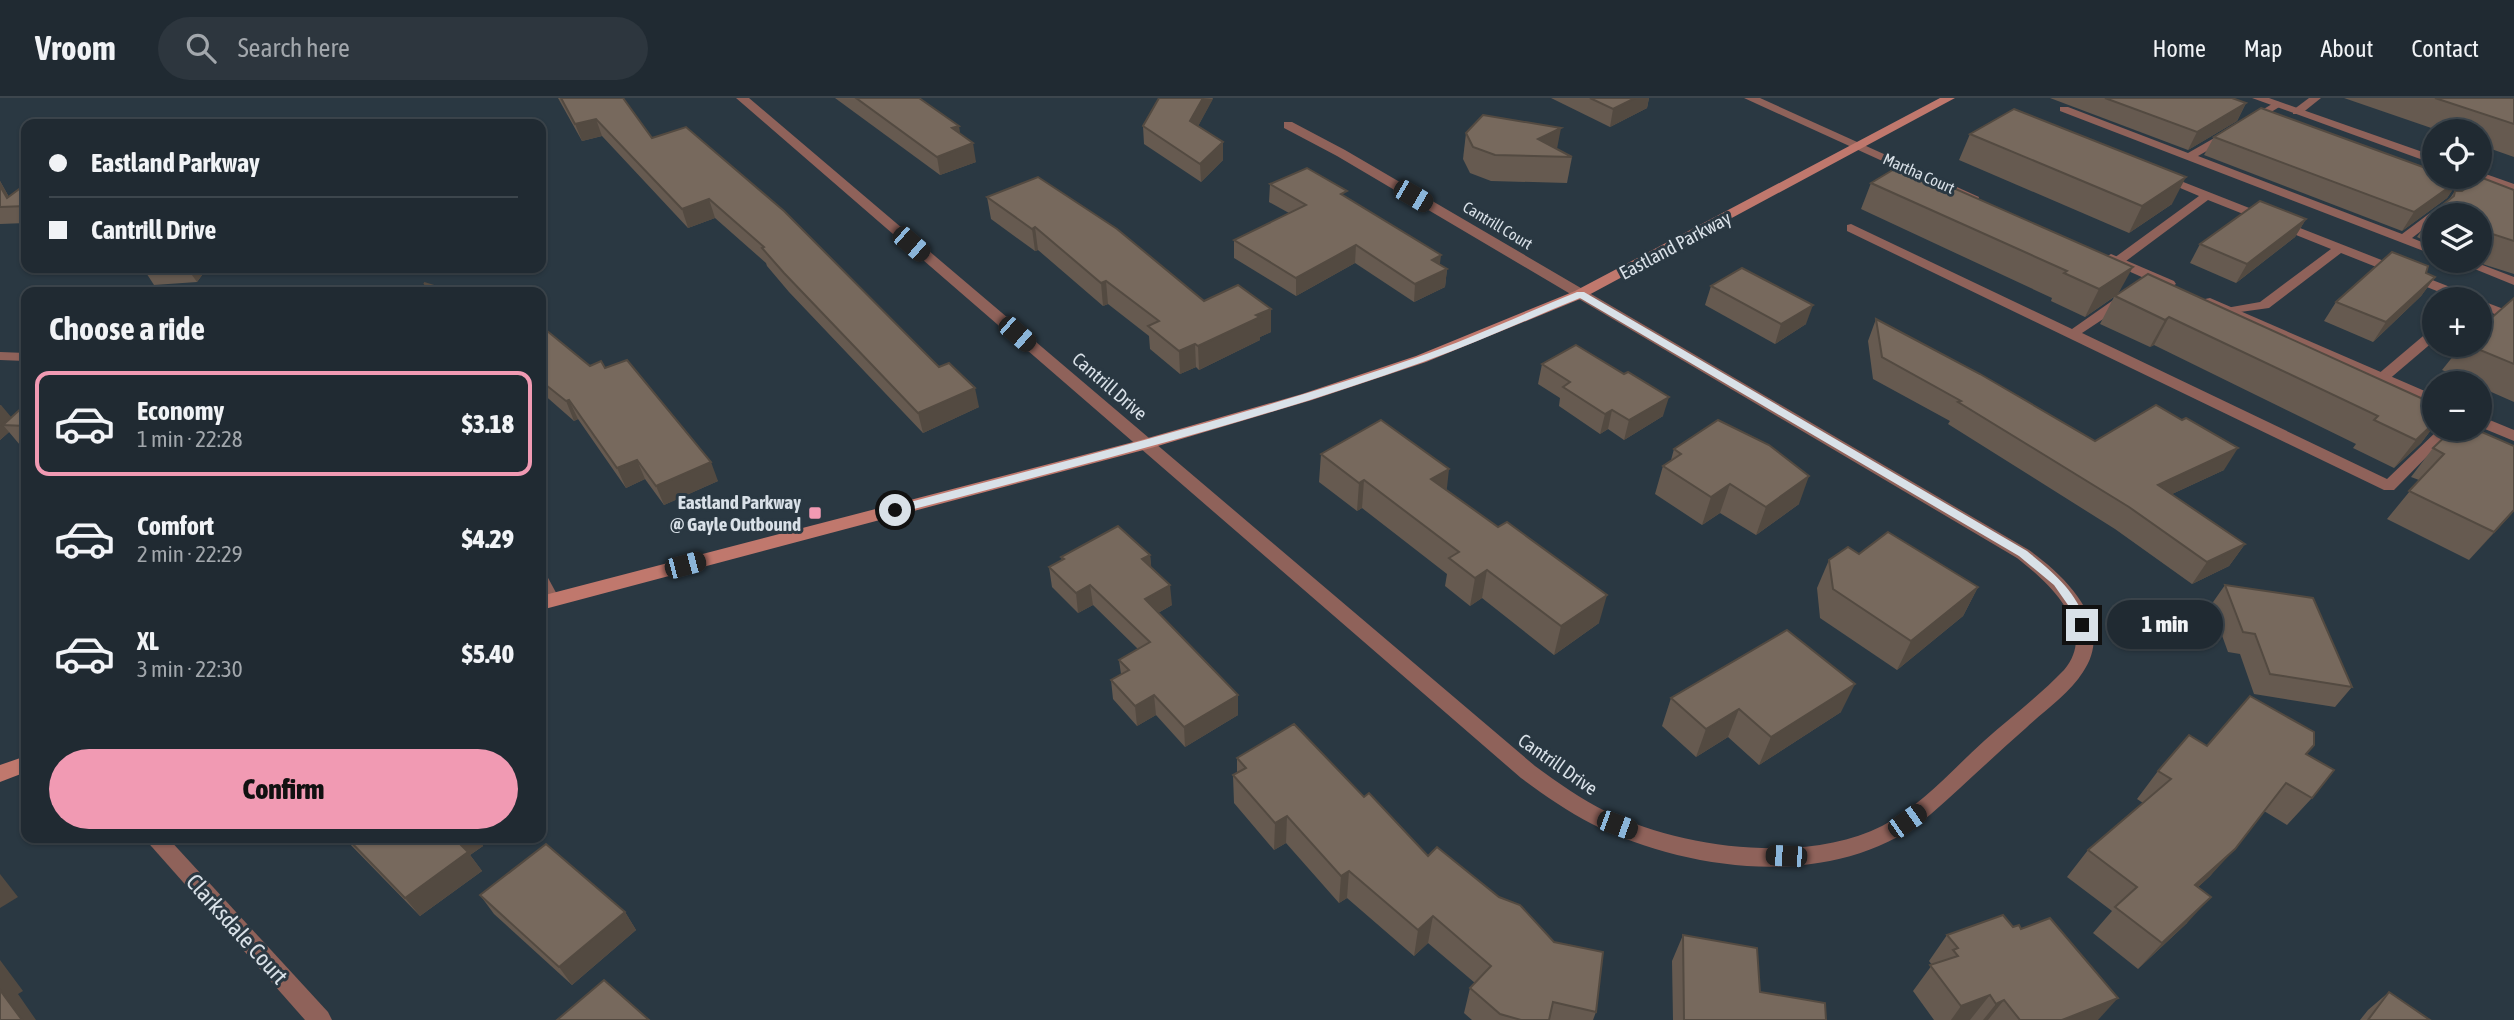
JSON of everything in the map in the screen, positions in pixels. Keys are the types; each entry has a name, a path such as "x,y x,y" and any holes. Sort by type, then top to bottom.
{"street":[{"name":"Cantrill Drive","path":"741,98 1528,772 1573,803 1617,825 1664,842 1710,852 1786,856 1829,852 1892,831 1923,810 2081,662 2084,646 2082,625 2074,603 2058,582 2023,554 1580,294"},
{"name":"Martha Court","path":"1750,98 1982,201"},
{"name":"Eastland Parkway","path":"546,602 1145,444 1307,397 1421,359 1580,294 1949,98"},
{"path":"2258,98 2422,156"},
{"name":"Cantrill Court","path":"1288,125 1341,153 1580,294"},
{"path":"2492,183 2514,188"},
{"path":"2093,250 2118,261 2145,285 2187,292 2422,396"},
{"path":"0,356 21,357"},
{"path":"2492,426 2514,436"},
{"path":"0,774 21,766"},
{"name":"Clarksdale Court","path":"159,843 320,1020"}],"lane":[{"path":"2297,112 2316,98"},
{"path":"2189,157 2277,104"},
{"path":"2064,109 2422,246"},
{"path":"2146,171 2438,287"},
{"path":"2118,261 2207,195"},
{"path":"2403,239 2422,225"},
{"path":"1851,228 2389,486 2435,441"},
{"path":"2231,312 2264,305 2340,248"},
{"path":"2492,273 2514,281"},
{"path":"2073,334 2145,285"},
{"path":"2492,309 2514,318"},
{"path":"2382,378 2422,344"}],"building":[{"path":"561,98 623,98 652,138 686,127 784,211 939,367 949,363 975,388 918,413 784,273 762,248 764,247 709,199 682,209 596,119 575,124"},
{"path":"856,98 919,98 959,126 952,128 973,143 937,157"},
{"path":"1159,98 1203,98 1190,121 1223,142 1200,164 1143,126"},
{"path":"1590,98 1635,98 1613,109"},
{"path":"2105,98 2232,98 2246,103 2197,132"},
{"path":"2435,98 2514,98 2514,124"},
{"path":"2261,108 2422,167 2422,189 2446,189 2427,203 2422,203 2422,206 2414,212 2214,137"},
{"path":"2014,109 2186,177 2142,206 1970,134"},
{"path":"1483,115 1561,128 1538,139 1572,157 1495,155 1473,147 1466,133"},
{"path":"1901,165 2133,267 2099,289 2064,273 2067,271 1871,183"},
{"path":"1307,168 1347,191 1341,194 1441,255 1432,260 1447,269 1415,284 1356,245 1296,278 1234,240 1306,205 1270,184"},
{"path":"1038,177 1117,229 1204,301 1238,285 1271,309 1256,315 1260,317 1198,346 1195,344 1179,351 1148,326 1159,321 1106,281 1101,283 1035,227 1032,229 987,197"},
{"path":"2492,182 2514,190 2514,241 2492,234 2492,203 2445,203 2454,196 2455,191 2492,189"},
{"path":"0,186 7,198 21,188 21,206 0,207"},
{"path":"2260,201 2306,219 2247,264 2200,244"},
{"path":"2392,252 2422,264 2422,273 2435,277 2386,322 2336,302"},
{"path":"1742,268 1813,305 1781,324 1711,286"},
{"path":"2148,274 2422,399 2422,434 2416,440 2374,420 2378,416 2169,317 2165,320 2115,296"},
{"path":"2514,298 2514,364 2492,355 2492,317"},
{"path":"1876,319 1980,374 2095,441 2156,405 2182,420 2186,418 2238,448 2158,485 2245,544 2207,562 2129,507 1958,402 1961,401 1882,357"},
{"path":"546,330 590,366 601,361 605,368 627,360 711,462 656,486 637,460 617,468 569,400 566,401 546,385"},
{"path":"1576,345 1669,397 1629,420 1612,410 1605,414 1563,387 1570,382 1542,364"},
{"path":"21,409 21,426 3,425"},
{"path":"1381,420 1449,469 1431,479 1498,527 1507,522 1607,595 1561,626 1487,570 1475,578 1449,558 1459,552 1364,480 1359,483 1321,454"},
{"path":"1718,420 1769,445 1809,476 1766,507 1730,484 1711,497 1663,466 1681,454 1674,449"},
{"path":"2492,436 2514,446 2514,510 2494,532 2409,491 2444,454 2433,448 2440,441 2492,441"},
{"path":"1118,526 1150,555 1142,559 1170,585 1145,599 1238,695 1184,727 1154,695 1135,706 1111,680 1129,670 1119,660 1150,642 1090,585 1076,593 1049,567 1064,559 1061,557"},
{"path":"1888,532 1978,587 1911,641 1833,589 1829,560 1848,547 1859,554"},
{"path":"2225,585 2313,598 2352,687 2270,674 2255,634 2243,632"},
{"path":"1787,630 1855,684 1771,737 1739,709 1706,729 1671,698"},
{"path":"2250,696 2314,732 2314,745 2306,754 2334,770 2312,798 2286,783 2235,849 2195,885 2211,897 2162,943 2115,907 2137,887 2088,850 2171,779 2158,771 2189,735 2207,746"},
{"path":"1294,724 1364,797 1369,793 1428,856 1437,847 1499,897 1520,905 1554,942 1603,952 1596,1012 1553,1002 1549,1020 1521,1020 1500,1014 1470,988 1491,966 1433,916 1418,930 1349,871 1341,876 1287,816 1275,823 1233,775 1246,768 1237,758"},
{"path":"352,843 459,843 468,852 405,898"},
{"path":"546,844 625,912 559,967 480,895"},
{"path":"2003,915 2013,927 2019,925 2021,929 2050,918 2118,998 2062,1020 2020,1020 2004,1000 1996,1004 1990,995 1961,1006 1930,965 1958,956 1953,950 1958,948 1947,935"},
{"path":"1683,935 1757,948 1760,992 1825,1003 1826,1020 1684,1020"},
{"path":"604,980 649,1020 557,1020"},
{"path":"0,990 22,1020 0,1020"},
{"path":"2389,992 2430,1020 2368,1020"}],"place":[{"name":"Eastland Parkway @ Gayle Outbound","path":"815,513"}],"route":[{"path":"895,510 1145,444 1307,397 1421,359 1580,294 2023,554 2058,582 2074,603 2082,625"}]}
